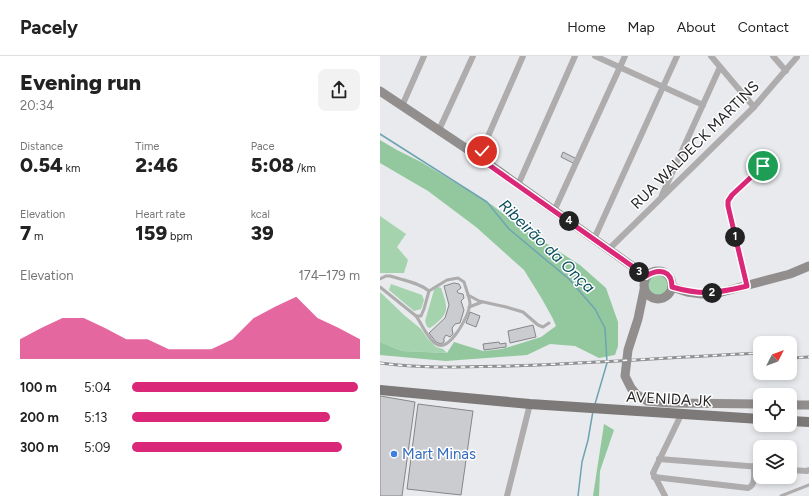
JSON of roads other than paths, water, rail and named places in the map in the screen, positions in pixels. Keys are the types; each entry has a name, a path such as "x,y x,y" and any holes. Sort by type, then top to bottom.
{"main road":[{"name":"AVENIDA JK","path":"380,390 575,408 753,419"},
{"path":"797,421 809,422"}],"street":[{"path":"402,106 424,56"},
{"path":"439,130 473,56"},
{"path":"479,158 524,56"},
{"path":"518,185 575,56"},
{"path":"595,56 703,105"},
{"path":"554,211 626,56"},
{"path":"594,239 677,56"},
{"path":"711,56 754,107"},
{"path":"773,56 786,71"},
{"name":"RUA WALDECK MARTINS","path":"608,250 754,107 797,57"},
{"path":"661,199 720,66"},
{"path":"382,93 439,130 646,276"},
{"path":"747,286 728,201 732,195 763,166"},
{"path":"672,287 687,292 702,294 722,292 790,274 809,266"},
{"path":"644,290 649,297 654,299 666,298 672,287 670,278 663,272 654,271 646,276 644,280 644,290 638,320 628,350 625,376 630,388 647,401 670,403 753,404"},
{"path":"638,320 654,299"},
{"path":"507,496 530,404"},
{"path":"797,405 809,405"},
{"path":"664,496 653,473 681,415"},
{"path":"659,459 753,466"},
{"path":"797,470 809,470"},
{"path":"654,477 748,488 753,484"}],"lane":[{"path":"380,279 390,276 419,285 429,290"},
{"path":"380,287 416,316 429,337 435,344 440,346 452,339 463,324 469,308 470,304 464,282 458,278 447,280 429,290 424,310 420,316 416,316"},
{"path":"467,293 474,299 523,312 538,325 543,326 549,323"},
{"path":"469,308 476,304 486,302"},
{"path":"781,496 809,485"}],"waterway":[{"name":"Ribeirão da Onça","path":"380,134 487,202 509,229 569,279 595,309 605,328 607,363 595,404"},
{"name":"Ribeirão da Onça","path":"578,496 582,462 588,440 593,411"}],"railway":[{"path":"380,363 429,367 511,366 753,353"},
{"path":"797,358 809,357"}],"place":[{"name":"Mart Minas","path":"394,454"}]}
